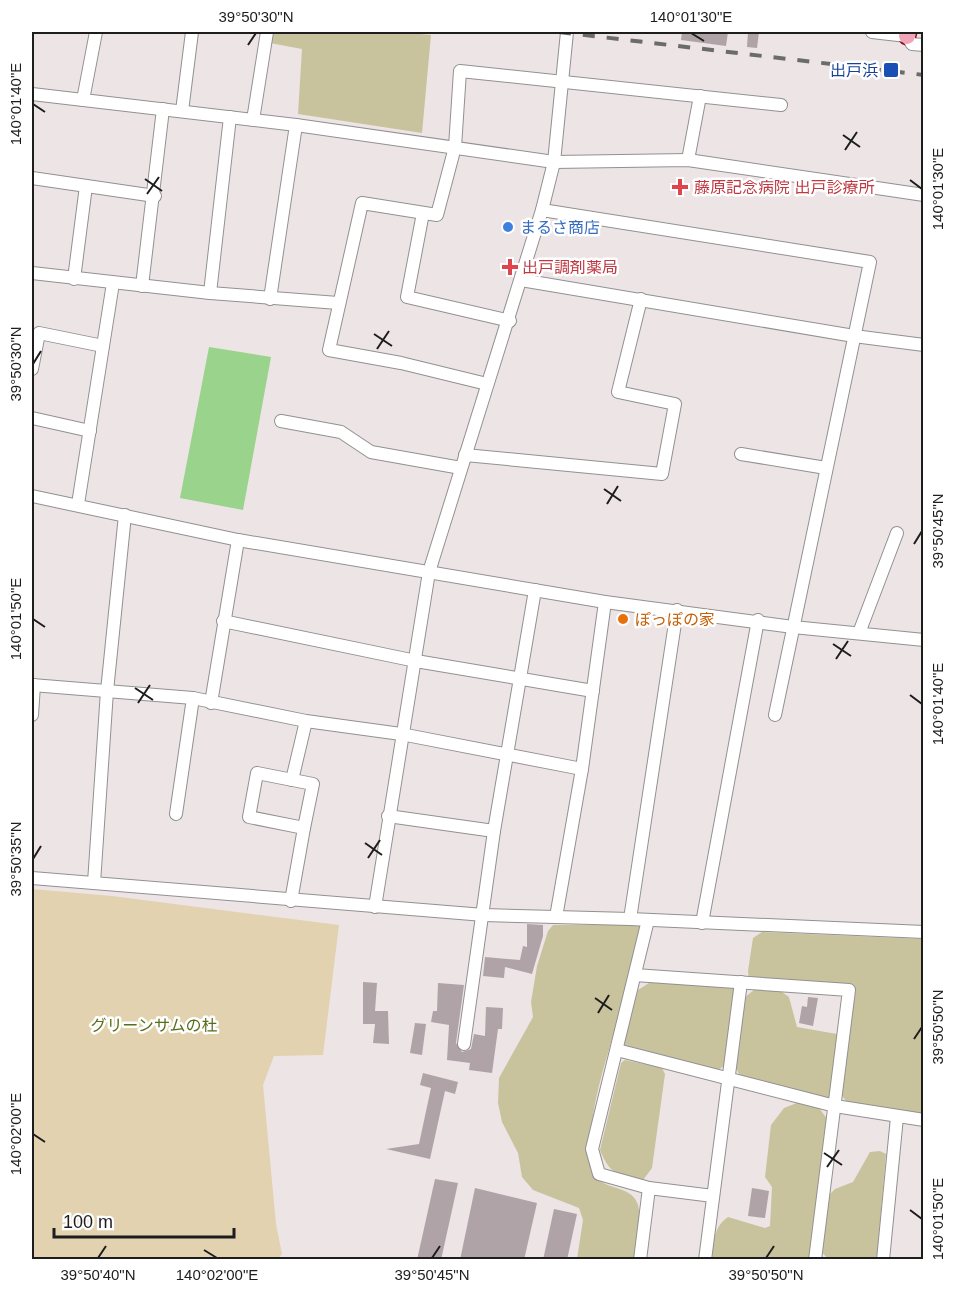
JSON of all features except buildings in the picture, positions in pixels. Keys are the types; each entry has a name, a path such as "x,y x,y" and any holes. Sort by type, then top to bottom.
{"street":[{"path":"83,100 96,32"},
{"path":"182,111 192,32"},
{"path":"253,120 267,32"},
{"path":"375,907 401,734 416,661 429,572 487,384 510,321 542,210 554,162 564,81 567,32"},
{"path":"872,32 908,34 912,44 924,45"},
{"path":"487,384 401,363 329,350 362,203 437,215 455,147 460,71 781,105"},
{"path":"32,94 296,125 554,162 688,160 924,195"},
{"path":"688,160 700,96"},
{"path":"142,286 155,196 163,109"},
{"path":"210,293 231,117"},
{"path":"270,299 296,125"},
{"path":"32,178 155,196"},
{"path":"74,279 86,186"},
{"path":"542,210 870,262 775,715"},
{"path":"423,213 407,297 510,321"},
{"path":"32,273 270,299 339,303"},
{"path":"521,280 854,336 924,345"},
{"path":"78,504 113,283"},
{"path":"465,454 662,474 675,404 618,392 640,299"},
{"path":"32,369 39,333 103,346"},
{"path":"32,418 90,431"},
{"path":"281,421 341,432 371,452 460,468"},
{"path":"741,453 826,468"},
{"path":"32,496 238,540 605,602 758,620 793,627 924,640"},
{"path":"94,883 107,691 125,515"},
{"path":"859,633 897,533"},
{"path":"211,703 238,540"},
{"path":"464,1044 484,915 494,831 535,590"},
{"path":"556,917 582,769 605,602"},
{"path":"630,919 676,610"},
{"path":"702,923 758,620"},
{"path":"223,621 416,661 593,692"},
{"path":"32,715 33,685 193,698 306,722 401,734 582,769"},
{"path":"176,814 193,698"},
{"path":"292,780 306,722"},
{"path":"291,901 313,784 258,773 249,817 304,828"},
{"path":"388,816 494,831"},
{"path":"32,878 484,915 924,932"},
{"path":"648,920 592,1149 600,1173 649,1188 713,1196"},
{"path":"635,975 849,990 815,1260"},
{"path":"705,1260 741,982"},
{"path":"617,1050 835,1106 924,1120"},
{"path":"883,1260 897,1117"},
{"path":"640,1260 649,1188"}],"green space":[{"path":"209,347 271,357 243,510 180,498"},
{"name":"グリーンサムの杜","path":"32,889 112,896 339,925 323,1055 274,1056 263,1085 276,1224 282,1254 278,1259 32,1259"}],"shaded area":[{"path":"273,32 401,32 431,35 422,133 298,114 302,49 270,43"},
{"path":"553,925 638,925 642,929 599,1085 591,1136 593,1170 596,1177 601,1182 629,1193 638,1205 639,1225 634,1259 577,1259 583,1220 579,1208 533,1190 522,1177 518,1153 502,1122 498,1103 499,1078 533,1017 531,1002 537,966 548,931"},
{"path":"762,932 923,939 923,1115 846,1101 840,1093 854,992 749,980 748,971 753,938"},
{"path":"649,983 730,983 734,986 725,1065 717,1071 625,1045 623,1037 638,990"},
{"path":"754,990 779,990 789,997 797,1027 837,1034 832,1094 827,1100 741,1078 736,1068 744,998"},
{"path":"625,1060 662,1068 665,1074 652,1168 643,1180 627,1177 611,1169 600,1150 621,1063"},
{"path":"802,1101 819,1108 828,1120 810,1259 712,1260 717,1230 728,1217 765,1228 770,1226 772,1187 765,1177 771,1125 784,1108"},
{"path":"880,1151 886,1154 877,1255 875,1259 827,1258 821,1251 829,1195 835,1189 853,1182 870,1152"}],"railway":[{"path":"559,32 924,75"}],"place":[{"name":"出戸浜","path":"891,70"},
{"name":"藤原記念病院 出戸診療所","path":"680,187"},
{"name":"まるさ商店","path":"508,227"},
{"name":"出戸調剤薬局","path":"510,267"},
{"name":"ぽっぽの家","path":"623,619"}]}
